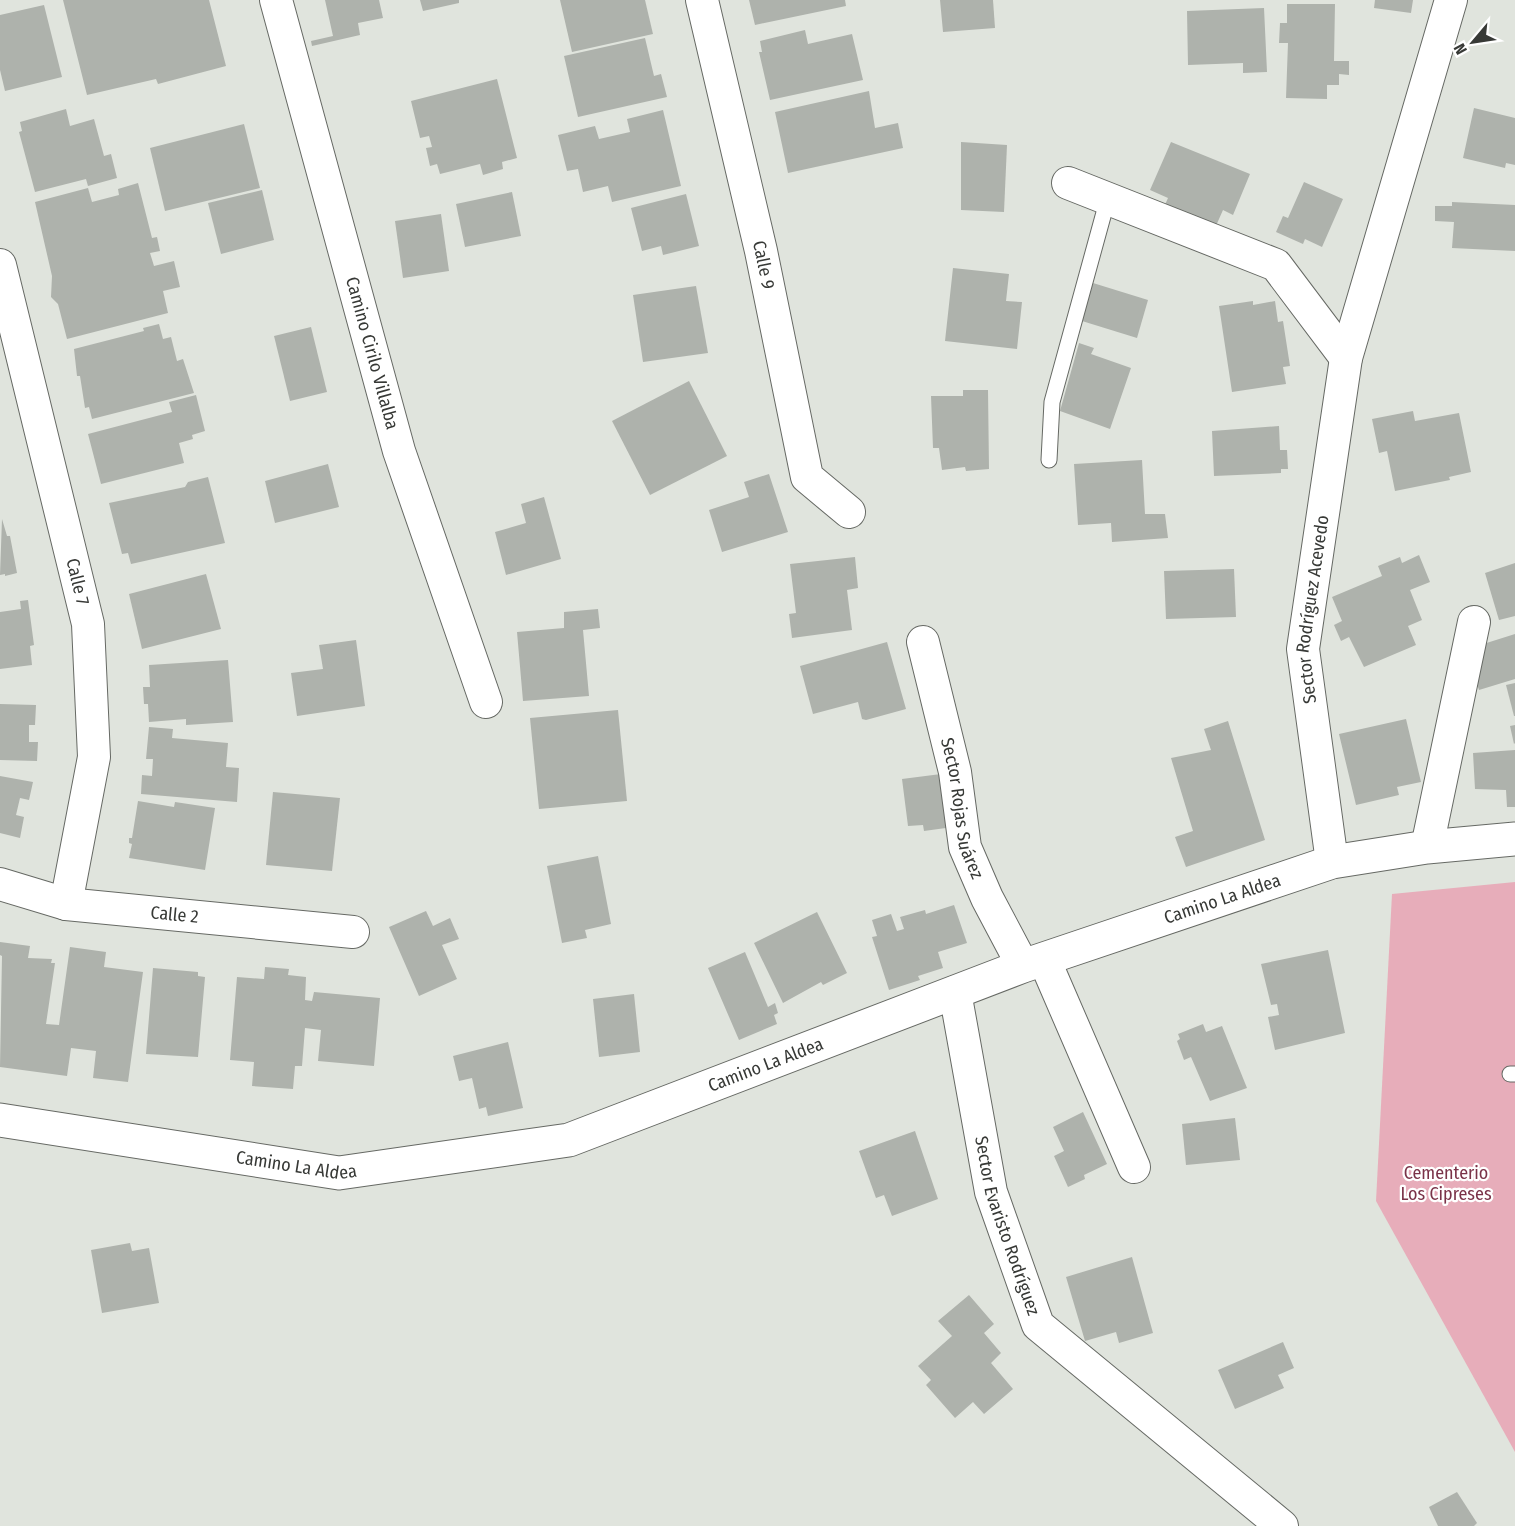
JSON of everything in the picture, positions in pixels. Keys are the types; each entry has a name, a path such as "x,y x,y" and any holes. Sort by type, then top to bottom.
{"street":[{"name":"Camino Cirilo Villalba","path":"276,0 399,451 486,702"},
{"name":"Calle 9","path":"702,0 761,251 807,477 849,512"},
{"name":"Sector Rodríguez Acevedo","path":"1332,862 1303,650 1346,358 1451,0"},
{"path":"1068,183 1276,265 1346,358"},
{"name":"Calle 7","path":"0,265 87,624 94,757 66,904"},
{"path":"1427,848 1474,622"},
{"name":"Sector Rojas Suárez","path":"923,642 955,772 965,847 987,898 1034,962 1134,1167"},
{"name":"Camino La Aldea","path":"0,1120 339,1173 569,1140 1034,962 1332,862 1427,848 1515,839"},
{"name":"Calle 2","path":"0,884 66,904 353,932"},
{"name":"Sector Evaristo Rodríguez","path":"955,992 991,1192 1038,1325 1282,1526"}],"lane":[{"path":"1049,460 1052,402 1108,198"}],"green space":[{"name":"Cementerio Los Cipreses","path":"1515,882 1515,1452 1376,1201 1392,894"}],"building":[{"path":"63,0 209,0 226,66 158,84 156,79 87,95"},
{"path":"325,0 379,0 383,18 358,23 360,35 312,46 311,41 333,36"},
{"path":"420,0 459,0 459,3 423,11"},
{"path":"560,0 645,0 653,34 572,52"},
{"path":"749,0 845,0 846,6 755,25"},
{"path":"940,0 993,0 995,28 943,32"},
{"path":"1375,0 1413,0 1411,13 1374,8"},
{"path":"1287,4 1335,4 1334,61 1349,61 1349,75 1339,74 1339,85 1327,85 1327,99 1286,98 1288,43 1279,43 1280,23 1287,23"},
{"path":"44,5 62,77 5,91 0,70 0,15"},
{"path":"1264,8 1267,72 1243,73 1243,63 1188,65 1187,11"},
{"path":"805,30 808,44 852,34 863,80 770,100 759,52 762,52 760,41"},
{"path":"645,38 654,76 661,74 667,97 578,117 564,56"},
{"path":"497,79 517,158 502,162 503,169 483,175 480,164 440,174 437,164 430,166 426,148 432,147 429,136 420,138 411,101"},
{"path":"869,91 875,128 898,123 903,148 788,173 775,112"},
{"path":"1474,108 1515,118 1515,165 1506,163 1505,168 1463,158"},
{"path":"66,109 70,126 94,119 104,156 111,154 117,178 88,186 86,179 35,192 19,132 22,131 20,122"},
{"path":"663,110 681,186 612,202 608,186 583,192 578,169 567,171 558,135 595,126 599,139 630,132 627,119"},
{"path":"244,124 260,188 165,211 150,148"},
{"path":"961,142 1007,145 1004,212 961,210"},
{"path":"1171,142 1250,174 1233,215 1223,210 1215,228 1164,207 1168,198 1150,190"},
{"path":"1304,182 1343,199 1322,247 1305,239 1303,244 1276,232 1283,216 1288,218"},
{"path":"138,183 152,238 157,237 160,251 150,253 154,266 174,261 180,287 163,291 168,313 67,339 58,304 51,297 52,276 35,202 88,188 92,202 119,195 118,189"},
{"path":"262,190 274,240 221,254 208,203"},
{"path":"512,192 521,236 465,247 456,204"},
{"path":"686,194 699,246 663,255 661,246 642,251 631,208"},
{"path":"1452,202 1515,205 1515,251 1452,248 1454,222 1435,221 1435,206 1452,206"},
{"path":"441,214 449,271 403,278 395,221"},
{"path":"953,268 1009,274 1006,301 1022,302 1017,349 945,341"},
{"path":"1093,283 1148,300 1137,338 1082,321"},
{"path":"696,286 708,353 643,362 633,295"},
{"path":"1253,301 1253,305 1275,301 1278,322 1283,321 1290,366 1283,367 1286,384 1232,392 1219,306"},
{"path":"159,324 163,339 171,337 177,361 183,359 194,393 92,419 89,407 85,408 80,376 77,376 74,349 144,331 143,328"},
{"path":"311,327 327,392 290,401 274,336"},
{"path":"1079,343 1094,348 1091,354 1131,368 1110,429 1060,411"},
{"path":"689,381 727,456 650,495 612,421"},
{"path":"963,390 988,390 989,469 966,471 965,467 942,470 939,448 933,448 931,396 963,396"},
{"path":"196,395 205,431 192,435 193,439 179,443 184,463 101,484 88,434 172,412 169,402"},
{"path":"1413,411 1415,421 1459,413 1471,472 1449,477 1450,480 1395,491 1387,451 1379,453 1372,419"},
{"path":"1279,426 1280,450 1287,450 1288,469 1281,469 1281,473 1214,476 1212,431"},
{"path":"1142,460 1145,514 1165,514 1168,538 1112,542 1111,523 1078,525 1074,464"},
{"path":"328,464 339,507 275,523 265,481"},
{"path":"769,474 788,532 722,552 709,510 749,497 744,482"},
{"path":"208,477 225,543 131,564 128,553 122,554 109,503 185,487 188,482"},
{"path":"544,497 561,559 506,575 495,532 526,523 521,504"},
{"path":"2,519 7,536 10,536 17,573 5,576 5,574 0,575"},
{"path":"1419,555 1430,582 1410,590 1422,620 1408,626 1416,645 1364,667 1349,637 1341,641 1334,625 1342,621 1332,597 1382,576 1378,566 1400,557 1402,563"},
{"path":"855,557 858,588 847,590 852,630 792,638 789,614 796,613 790,564"},
{"path":"1515,563 1515,616 1499,620 1485,573"},
{"path":"1234,569 1236,617 1166,619 1164,571"},
{"path":"206,574 221,629 142,649 129,594"},
{"path":"28,600 34,645 30,646 32,665 0,669 0,612 21,609 20,601"},
{"path":"598,609 600,628 583,630 589,696 523,701 517,632 564,628 564,612"},
{"path":"1515,634 1515,679 1479,690 1471,666 1482,663 1477,646"},
{"path":"356,640 365,706 297,716 291,673 323,669 319,645"},
{"path":"887,642 906,709 866,720 862,719 858,702 813,714 800,666"},
{"path":"228,660 233,722 186,725 186,719 149,722 148,704 144,704 143,687 150,687 149,665"},
{"path":"1515,683 1515,716 1514,716 1506,685"},
{"path":"0,704 36,705 35,725 29,725 29,742 38,742 37,761 0,760"},
{"path":"618,710 627,801 539,809 530,718"},
{"path":"1406,719 1421,782 1397,787 1399,795 1356,805 1339,734"},
{"path":"1228,721 1265,840 1186,867 1175,837 1193,831 1171,758 1211,750 1204,729"},
{"path":"1515,725 1515,743 1514,744 1510,726"},
{"path":"149,727 173,729 172,738 228,743 226,767 239,768 237,802 141,794 142,775 152,776 153,759 146,759"},
{"path":"1515,750 1515,807 1507,807 1506,790 1475,789 1473,753"},
{"path":"941,774 953,827 924,831 923,825 908,826 902,779"},
{"path":"0,776 33,782 29,800 20,798 16,815 24,817 20,838 0,833"},
{"path":"273,792 340,798 332,871 266,865"},
{"path":"138,801 174,807 175,802 215,808 205,870 129,858 132,844 129,843 129,838 132,838"},
{"path":"598,856 611,924 585,930 587,938 562,943 547,866"},
{"path":"954,905 967,943 938,952 943,968 918,976 920,980 889,990 872,937 877,936 872,920 891,914 897,931 904,929 900,917 925,910 926,914"},
{"path":"426,911 433,926 450,918 459,939 442,945 457,979 419,996 389,927"},
{"path":"817,912 847,973 823,985 821,982 783,1003 754,943"},
{"path":"0,942 30,946 28,958 52,959 51,963 55,963 46,1024 59,1025 70,947 106,952 104,967 143,972 128,1082 93,1078 96,1051 71,1048 67,1076 0,1067 2,956 0,955"},
{"path":"1328,950 1345,1033 1275,1050 1268,1017 1279,1015 1277,1004 1271,1005 1261,964"},
{"path":"745,952 768,1007 775,1003 778,1013 774,1015 777,1024 739,1040 708,968"},
{"path":"265,967 289,969 288,975 306,977 305,1000 312,1001 314,992 380,998 374,1066 318,1061 321,1030 305,1028 302,1066 295,1066 293,1089 252,1086 254,1062 230,1060 237,977 264,979"},
{"path":"153,968 198,972 198,976 205,977 198,1057 146,1054"},
{"path":"634,994 640,1052 599,1057 593,999"},
{"path":"1203,1024 1206,1032 1222,1026 1247,1088 1210,1101 1191,1057 1184,1060 1177,1041 1180,1039 1178,1034"},
{"path":"508,1042 523,1108 488,1116 486,1107 479,1109 472,1078 459,1081 453,1056"},
{"path":"1083,1112 1107,1164 1084,1175 1085,1179 1068,1187 1054,1156 1064,1151 1053,1127"},
{"path":"1235,1118 1240,1160 1186,1165 1182,1124"},
{"path":"915,1131 938,1199 892,1216 884,1195 876,1198 859,1151"},
{"path":"130,1243 132,1251 149,1248 159,1303 102,1313 91,1250"},
{"path":"1132,1257 1153,1333 1119,1343 1116,1332 1085,1341 1066,1277"},
{"path":"969,1295 994,1324 984,1333 1001,1353 991,1363 1013,1389 984,1414 973,1402 955,1418 926,1385 931,1380 918,1366 952,1336 938,1321"},
{"path":"1283,1342 1294,1368 1278,1375 1284,1388 1235,1409 1218,1370"},
{"path":"1457,1492 1477,1523 1474,1526 1438,1526 1429,1507"}]}
